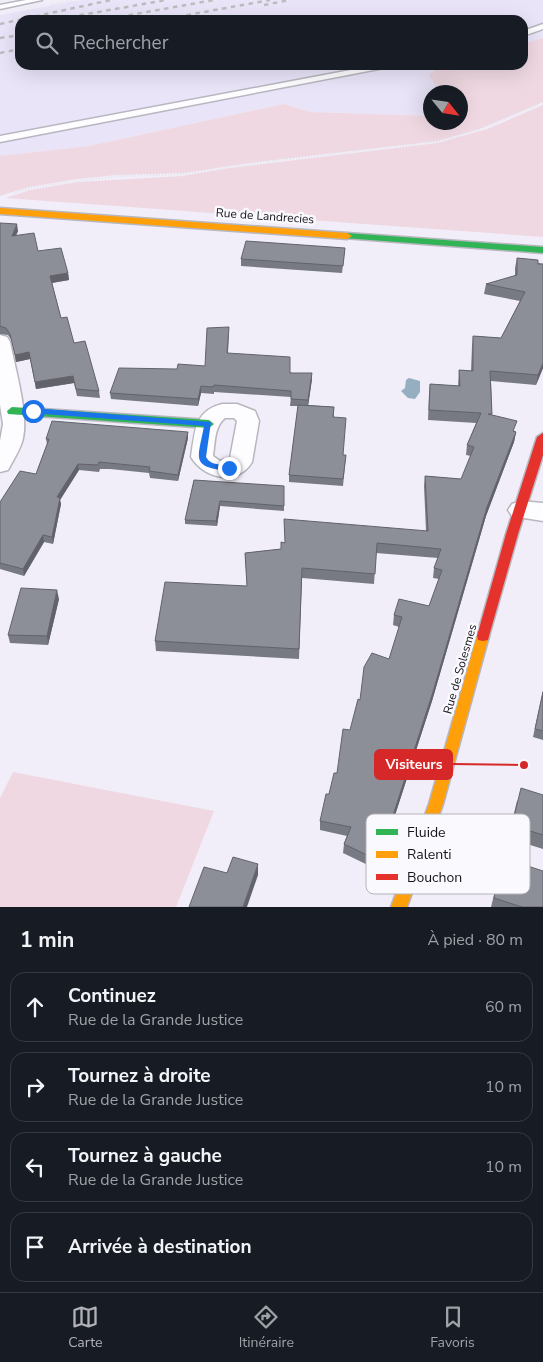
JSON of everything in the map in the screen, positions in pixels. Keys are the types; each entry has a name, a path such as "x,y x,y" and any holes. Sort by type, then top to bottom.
{"main road":[{"name":"Rue de Landrecies","path":"0,211 543,249"},
{"path":"12,411 209,424"},
{"name":"Rue de Solesmes","path":"432,814 520,510 543,437"},
{"name":"Rue de Solesmes","path":"399,907 404,894"}],"street":[{"path":"0,342 14,431 12,442 0,464"},
{"path":"520,510 543,512"}],"lane":[{"path":"0,6 38,0"},
{"path":"528,32 543,26"},
{"path":"0,139 363,70"}],"path":[{"path":"8,195 28,188 78,180 115,176 183,174 262,162 437,142 486,128 540,104"}],"shaded area":[{"path":"82,0 543,0 543,38 528,42 528,15 15,15 15,70 439,70 437,85 423,85 423,116 310,112 284,104 89,146 0,156 0,15"},
{"path":"543,38 543,102 479,129 437,141 256,162 183,173 115,175 78,179 28,187 0,196 0,156 89,146 284,104 310,112 423,116 423,130 468,130 468,85 435,85 429,75 436,70 528,70 528,42"},
{"path":"543,105 543,237 6,198 30,190 79,182 182,176 230,168 438,143 487,129"},
{"path":"13,772 214,811 176,907 0,907 0,798"}],"water":[{"path":"409,378 420,381 420,392 415,399 408,398 401,391 405,388 406,380"}],"building":[{"path":"0,223 17,224 12,236 34,233 38,251 61,248 68,273 50,276 61,318 67,317 74,343 85,341 99,391 76,389 73,376 35,382 29,352 15,355 10,334 6,328 0,326"},
{"path":"246,241 345,248 343,266 241,259"},
{"path":"517,258 538,260 538,264 543,264 543,363 538,375 490,371 492,414 488,414 517,421 513,431 516,432 487,507 433,692 393,814 366,814 366,855 344,844 351,827 320,821 326,794 329,794 334,773 337,773 343,729 350,730 358,699 360,700 364,667 372,653 389,659 402,617 394,615 399,599 429,606 442,570 434,568 441,549 377,543 375,574 302,568 299,649 155,641 165,582 247,586 245,553 281,549 281,542 285,543 284,519 428,531 425,476 461,479 474,447 467,445 481,413 429,410 430,384 460,386 459,370 473,371 473,336 501,338 525,292 486,284 517,275"},
{"path":"229,327 227,353 290,357 290,373 312,373 308,400 291,399 291,391 214,385 213,387 201,386 198,399 110,393 119,368 177,369 178,364 205,366 207,328"},
{"path":"298,405 334,407 333,417 346,418 343,455 346,455 343,479 289,475"},
{"path":"52,421 188,432 178,475 149,471 150,467 99,462 98,465 78,464 57,497 60,498 52,537 43,535 23,569 0,563 0,502 20,471 36,474 49,439 46,439"},
{"path":"194,480 284,486 284,506 220,501 216,521 185,520"},
{"path":"21,588 57,590 47,636 8,635"},
{"path":"543,692 543,731 535,729"},
{"path":"521,788 543,795 543,835 530,831 530,814 515,814"},
{"path":"233,857 258,864 243,907 189,907 204,867 227,873"},
{"path":"530,867 543,871 543,907 522,907 494,898 495,894 530,894"}],"railway":[{"path":"42,15 111,0"},
{"path":"81,15 166,0"},
{"path":"130,15 214,0"},
{"path":"188,15 270,0"},
{"path":"264,5 290,0"},
{"path":"0,24 15,21"},
{"path":"0,38 15,36"},
{"path":"0,53 15,50"}],"traffic: fast":[{"path":"347,236 543,250"},
{"path":"12,411 209,424"}],"traffic: slow":[{"path":"0,211 347,236"},
{"path":"432,814 483,636"},
{"path":"399,907 404,894"}],"traffic: jam":[{"path":"483,636 512,534 543,437"}],"place":[{"name":"Visiteurs","path":"524,765"}],"route":[{"path":"33,411 209,424 202,457 205,463 212,466 221,469 229,468"}]}
